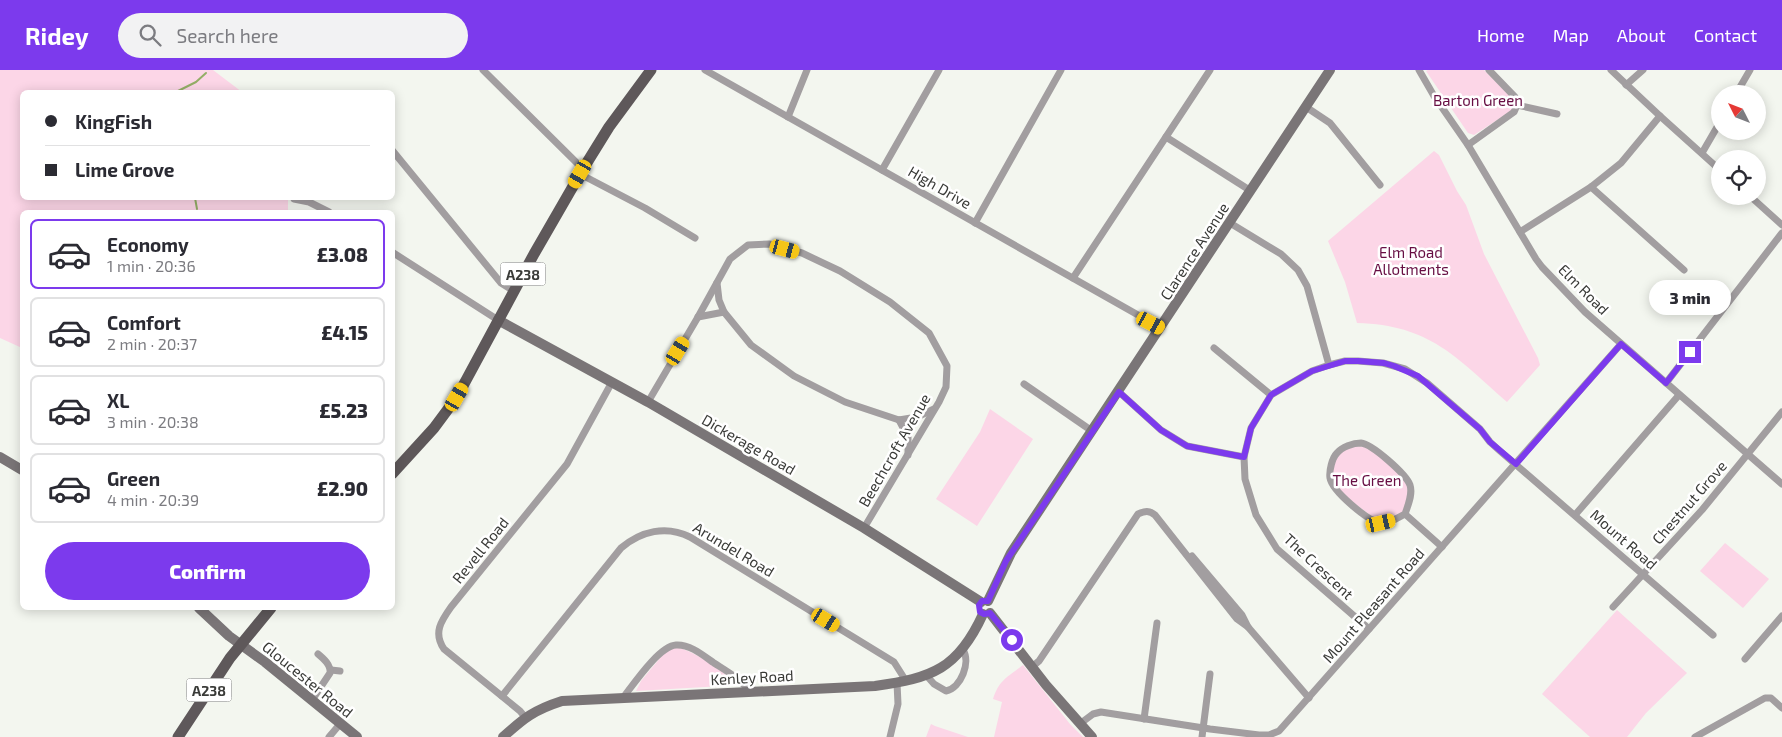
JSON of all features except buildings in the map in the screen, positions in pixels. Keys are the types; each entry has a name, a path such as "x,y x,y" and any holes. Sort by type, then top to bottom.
{"main road":[{"name":"A238","path":"395,471 452,405 582,171 613,121 651,70"},
{"name":"A238","path":"178,737 240,644 269,610"}],"street":[{"path":"484,70 582,171 695,238"},
{"name":"High Drive","path":"704,70 1161,328"},
{"path":"788,117 807,70"},
{"path":"882,170 938,70"},
{"path":"975,223 1061,70"},
{"path":"1073,278 1210,70"},
{"name":"Clarence Avenue","path":"985,601 1006,561 1330,70"},
{"name":"Elm Road","path":"1419,70 1434,96 1468,145 1536,259 1562,289 1621,344 1782,484"},
{"path":"1468,145 1514,112 1517,105 1515,96 1489,70"},
{"path":"1612,70 1626,85 1711,162"},
{"path":"1626,85 1642,70"},
{"path":"1741,85 1750,70"},
{"path":"1517,105 1557,114"},
{"path":"1306,107 1330,124 1380,185"},
{"path":"1520,232 1591,187 1621,163 1660,116"},
{"path":"1166,137 1251,191"},
{"path":"1702,153 1711,138"},
{"path":"395,154 501,283 514,291"},
{"path":"1591,187 1684,270"},
{"path":"302,200 326,210"},
{"path":"1760,205 1782,224"},
{"path":"1230,222 1281,254 1298,270 1307,286 1329,365"},
{"path":"1666,383 1782,233"},
{"name":"Beechcroft Avenue","path":"648,402 730,259 748,244 769,244 802,253 840,271 890,302 929,333 947,366 946,387 908,456 864,528"},
{"path":"395,254 498,320"},
{"path":"717,283 719,300 724,312 752,345 794,376 845,402 899,420 917,417 934,409"},
{"path":"698,317 724,312"},
{"name":"Dickerage Road","path":"498,320 648,402 985,601"},
{"name":"Mount Pleasant Road","path":"1081,723 1093,714 1101,712 1270,736 1282,729 1621,344"},
{"path":"1214,348 1271,395"},
{"name":"The Crescent","path":"1369,630 1277,549 1256,515 1245,479 1244,457 1251,428 1271,395 1312,371 1329,365 1345,361 1384,363 1405,370 1427,383 1480,429 1490,442 1516,464"},
{"name":"Revell Road","path":"525,717 444,649 440,643 438,630 441,621 566,464 612,382"},
{"path":"1024,384 1092,431"},
{"path":"1119,392 1161,430 1187,446 1244,457"},
{"path":"1575,515 1679,395"},
{"name":"Chestnut Grove","path":"1613,607 1702,510 1749,455 1782,412"},
{"path":"899,420 908,437 908,456"},
{"path":"1362,443 1372,448 1402,474 1410,485 1410,498 1405,514 1396,520 1381,523 1366,517 1335,489 1330,479 1331,464 1337,453 1350,445 1362,443"},
{"path":"0,457 20,469"},
{"name":"Mount Road","path":"1516,464 1713,635"},
{"path":"1033,666 1039,661 1138,514 1145,511 1155,515 1198,562 1242,615 1248,627 1308,698"},
{"path":"1405,514 1442,547"},
{"name":"Arundel Road","path":"502,696 621,548 638,537 663,530 682,533 690,537 894,662 899,668 902,682"},
{"name":"Kenley Road","path":"502,737 525,717 540,708 562,701 875,686 902,682 926,675 947,664 963,650 986,613 978,608 985,601"},
{"name":"Gloucester Road","path":"201,610 240,644 357,737"},
{"path":"986,613 1092,737"},
{"path":"1745,658 1782,616"},
{"path":"1144,719 1157,623"},
{"path":"622,698 663,651 675,645 687,646 700,654 743,682 750,692"},
{"path":"926,675 934,684 946,691 953,689 959,682 966,662 966,655 963,650"},
{"path":"318,654 327,662 331,670"},
{"path":"312,700 331,670"},
{"path":"331,670 340,671"},
{"path":"1202,737 1210,674"},
{"path":"890,737 902,682"},
{"path":"1695,737 1765,698 1771,698 1782,708"},
{"path":"330,737 340,724"}],"green space":[{"path":"0,70 213,70 239,90 20,90 20,200 288,200 288,210 20,210 20,347 0,338"},
{"name":"Barton Green","path":"1484,70 1511,97 1514,104 1511,111 1474,135 1468,133 1426,71"},
{"name":"Elm Road Allotments","path":"1434,151 1439,155 1466,205 1484,254 1538,358 1540,365 1507,402 1456,358 1440,346 1423,337 1382,325 1357,323 1345,282 1328,241"},
{"path":"990,409 1033,439 977,526 936,499 980,432"},
{"name":"The Green","path":"1350,445 1372,448 1410,485 1405,514 1381,523 1335,489 1332,463 1337,454"},
{"path":"1725,543 1769,579 1743,608 1700,571"},
{"path":"1617,610 1687,673 1646,713 1627,737 1590,737 1542,694"},
{"path":"676,647 702,658 740,685 636,691 641,681 665,652"},
{"path":"1023,665 1070,724 1083,737 994,737 1002,702 993,699 995,693 1005,679"},
{"path":"931,724 935,726 968,737 926,737"}],"waterway":[{"path":"180,90 196,82 206,73"},
{"path":"195,200 197,209"}],"route":[{"path":"1012,640 990,613 984,614 980,612 979,605 982,601 988,601 1006,561 1119,392 1161,430 1187,446 1244,457 1251,428 1271,395 1312,371 1329,365 1345,361 1384,363 1418,376 1480,429 1490,442 1516,464 1621,344 1666,383 1690,352"}]}
